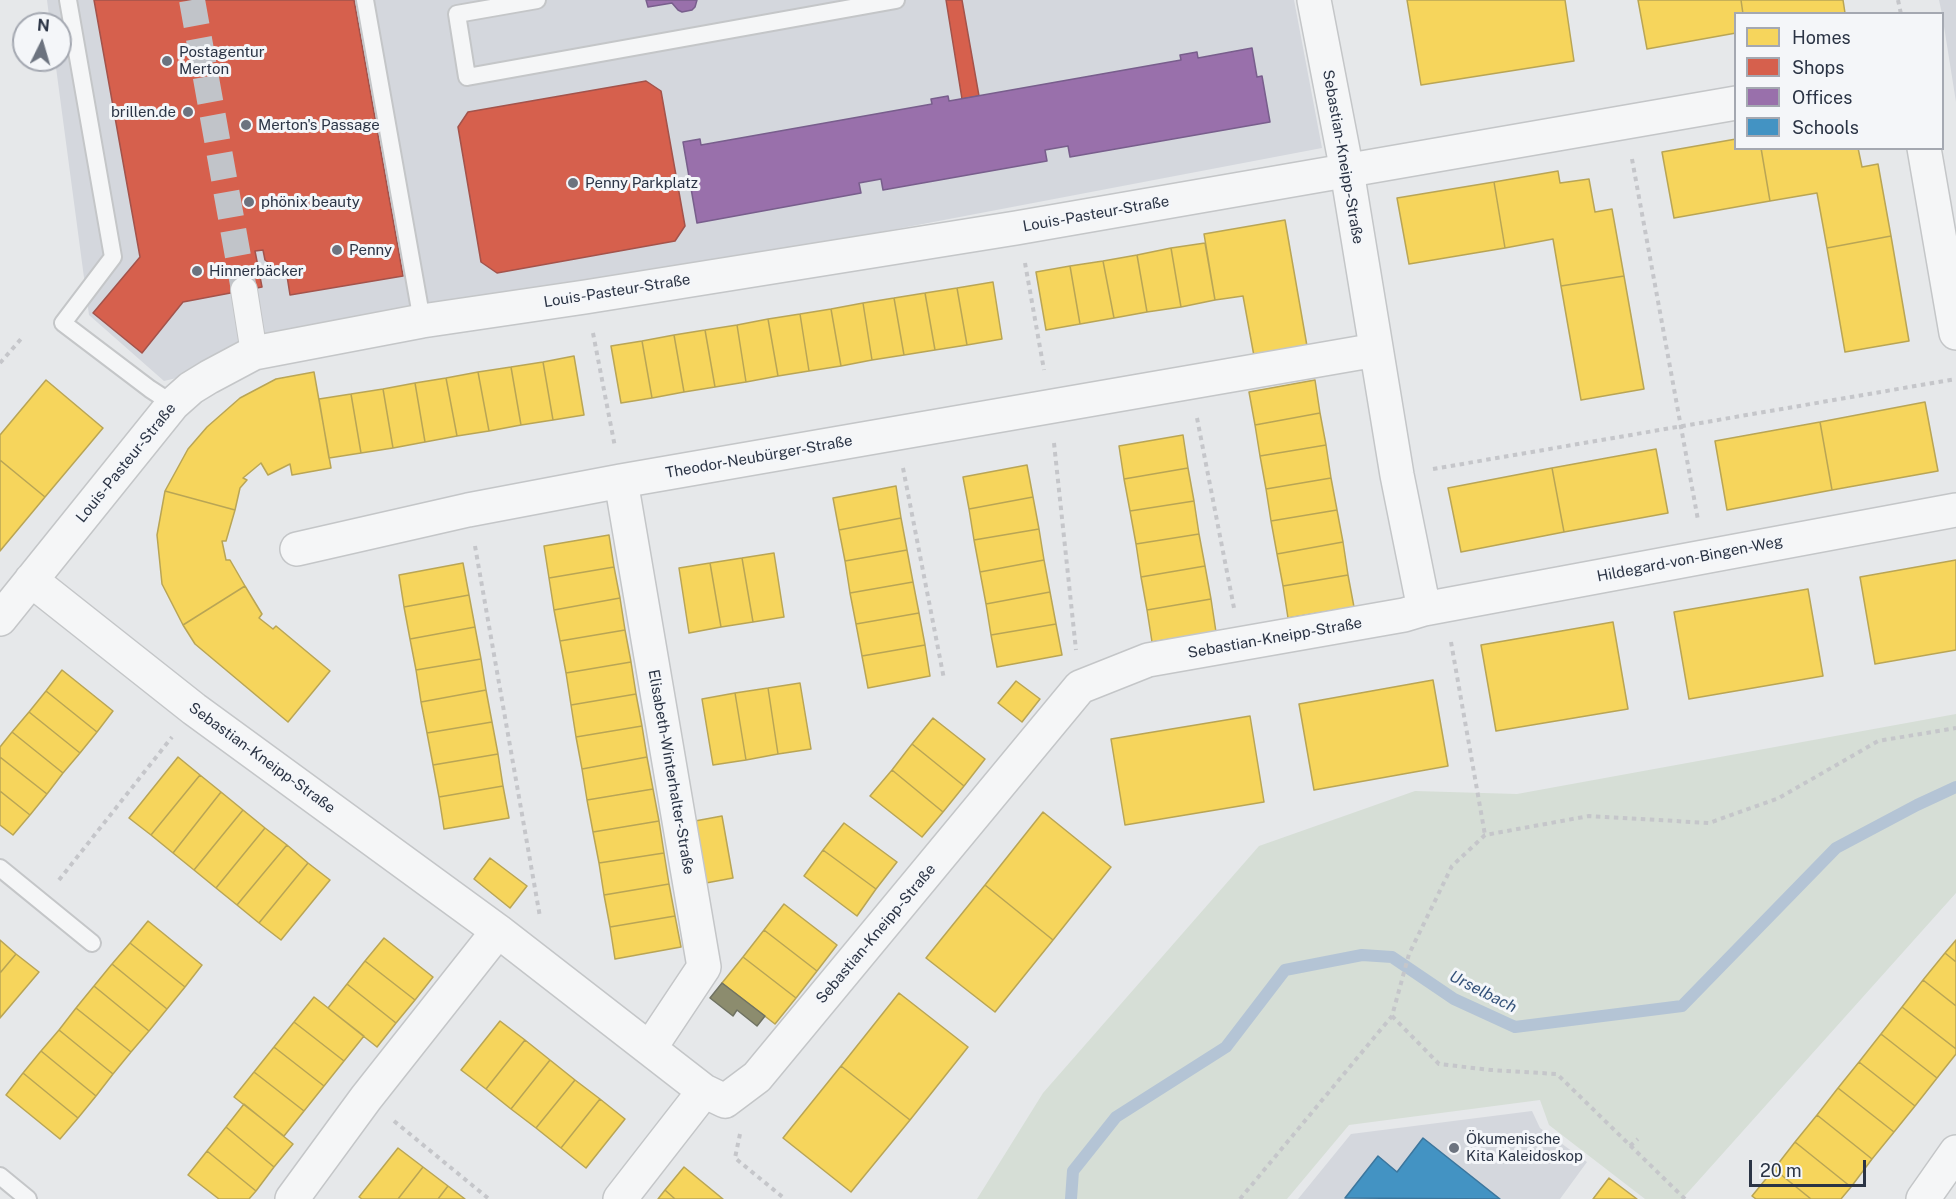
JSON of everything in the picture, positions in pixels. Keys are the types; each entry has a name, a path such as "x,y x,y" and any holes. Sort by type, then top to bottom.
{"street":[{"name":"Sebastian-Kneipp-Straße","path":"620,1199 714,1096 757,1077 1080,687 1148,660 1404,615 1435,607 1397,475 1347,171 1314,0"},
{"path":"1347,171 1734,103"},
{"path":"1924,150 1956,333"},
{"name":"Louis-Pasteur-Straße","path":"0,619 173,404 191,388 254,352 422,321 1005,230 1347,171"},
{"path":"244,290 254,352"},
{"name":"Theodor-Neubürger-Straße","path":"297,549 468,510 621,481 1376,350"},
{"name":"Elisabeth-Winterhalter-Straße","path":"621,481 704,967 650,1048"},
{"name":"Hildegard-von-Bingen-Weg","path":"1435,607 1956,510"},
{"name":"Sebastian-Kneipp-Straße","path":"31,580 194,709 498,931 714,1096"},
{"path":"292,1199 366,1098 498,931"},
{"path":"1923,1199 1956,1152"}],"lane":[{"path":"68,0 113,257 63,323 173,404"},
{"path":"365,0 422,321"},
{"path":"537,0 457,14 467,76 896,0"},
{"path":"0,868 92,943"},
{"path":"0,1176 28,1199"}],"path":[{"path":"1625,123 1704,556"},
{"path":"1024,262 1050,408 1080,687"},
{"path":"591,326 621,481"},
{"path":"0,363 21,339"},
{"path":"1397,475 1956,379"},
{"path":"1190,382 1241,645"},
{"path":"897,433 944,679"},
{"path":"468,510 542,933 530,955"},
{"path":"1435,607 1485,835"},
{"path":"41,903 194,709"},
{"path":"1240,1199 1392,1016 1410,954 1452,866 1485,835 1589,816 1709,824 1779,798 1878,741 1956,728"},
{"path":"1392,1016 1439,1064 1557,1074 1685,1199"},
{"path":"714,1096 740,1131 735,1158 786,1199"},
{"path":"366,1098 489,1199"},
{"path":"1630,1146 1638,1139"}],"shaded area":[{"path":"47,0 1294,0 1322,148 424,319 164,381 89,315 57,72 72,72 72,12 48,12"},
{"path":"1939,0 1956,0 1956,102 1944,27 1944,12 1942,12"},
{"path":"1956,714 1956,893 1682,1199 1645,1199 1549,1125 1540,1100 1349,1125 1287,1199 977,1199 1043,1093 1259,846 1415,791 1517,794"},
{"name":"Ökumenische Kita Kaleidoskop","path":"1532,1111 1540,1128 1587,1162 1560,1199 1298,1199 1351,1134"}],"building: Homes":[{"path":"1407,0 1565,0 1574,61 1421,85"},
{"path":"1638,0 1741,0 1743,12 1734,12 1734,33 1647,49"},
{"path":"1741,0 1843,0 1845,12 1743,12"},
{"path":"1734,139 1734,150 1761,150 1770,201 1674,218 1662,152"},
{"path":"1761,150 1858,150 1862,167 1878,164 1891,236 1827,248 1817,193 1770,201"},
{"path":"1558,171 1560,183 1589,179 1595,212 1612,209 1624,276 1561,286 1553,239 1505,248 1494,182"},
{"path":"1494,182 1505,248 1409,264 1397,198"},
{"path":"1285,220 1307,346 1254,356 1243,296 1215,300 1204,234"},
{"path":"1891,236 1909,341 1845,352 1827,248"},
{"path":"1205,243 1215,300 1181,307 1171,248"},
{"path":"1171,248 1181,307 1147,312 1137,255"},
{"path":"1137,255 1147,312 1114,318 1103,261"},
{"path":"1103,261 1114,318 1080,324 1070,266"},
{"path":"1070,266 1080,324 1046,330 1036,272"},
{"path":"1624,276 1644,389 1581,400 1561,286"},
{"path":"993,282 1002,339 967,345 957,288"},
{"path":"957,288 967,345 935,350 925,293"},
{"path":"925,293 935,350 904,355 894,298"},
{"path":"894,298 904,355 872,360 863,303"},
{"path":"863,303 872,360 841,366 831,309"},
{"path":"831,309 841,366 809,371 800,314"},
{"path":"800,314 809,371 778,376 768,319"},
{"path":"768,319 778,376 746,382 737,325"},
{"path":"737,325 746,382 715,387 705,330"},
{"path":"705,330 715,387 684,392 674,335"},
{"path":"674,335 684,392 652,398 642,341"},
{"path":"642,341 652,398 621,403 611,346"},
{"path":"574,356 584,415 553,420 543,362"},
{"path":"543,362 553,420 521,425 511,367"},
{"path":"511,367 521,425 489,431 478,372"},
{"path":"314,372 331,468 292,475 290,464 268,475 261,463 243,478 247,480 240,488 235,510 165,491 188,449 207,427 240,398 276,379"},
{"path":"478,372 489,431 457,436 446,378"},
{"path":"446,378 457,436 425,442 415,383"},
{"path":"46,380 103,428 45,497 0,460 0,435"},
{"path":"1315,380 1320,413 1255,425 1249,392"},
{"path":"415,383 425,442 393,448 383,389"},
{"path":"383,389 393,448 361,453 351,394"},
{"path":"351,394 361,453 329,458 319,399"},
{"path":"1925,402 1938,471 1832,490 1820,422"},
{"path":"1320,413 1326,445 1260,456 1255,425"},
{"path":"1820,422 1832,490 1727,510 1715,441"},
{"path":"1183,435 1188,468 1124,479 1119,446"},
{"path":"1326,445 1331,478 1266,489 1260,456"},
{"path":"1656,449 1668,513 1564,532 1552,468"},
{"path":"0,460 45,497 0,551"},
{"path":"1027,465 1033,497 969,509 963,477"},
{"path":"1188,468 1194,501 1130,511 1124,479"},
{"path":"1552,468 1564,532 1461,552 1448,488"},
{"path":"1331,478 1337,510 1271,521 1266,489"},
{"path":"896,486 901,518 839,530 833,498"},
{"path":"165,491 235,510 226,541 222,541 226,560 230,560 245,586 183,625 162,584 157,535"},
{"path":"1033,497 1039,529 974,540 969,509"},
{"path":"1194,501 1199,534 1136,544 1130,511"},
{"path":"1337,510 1343,542 1277,554 1271,521"},
{"path":"901,518 907,550 845,561 839,530"},
{"path":"1039,529 1044,560 980,572 974,540"},
{"path":"1199,534 1205,566 1141,577 1136,544"},
{"path":"609,535 614,567 549,578 544,546"},
{"path":"1343,542 1348,575 1283,586 1277,554"},
{"path":"907,550 913,582 850,593 845,561"},
{"path":"774,553 784,617 753,622 742,558"},
{"path":"742,558 753,622 721,627 710,563"},
{"path":"1044,560 1050,592 986,604 980,572"},
{"path":"1956,560 1956,650 1875,664 1860,577"},
{"path":"463,563 469,595 404,607 399,575"},
{"path":"710,563 721,627 689,633 679,568"},
{"path":"1205,566 1211,599 1147,610 1141,577"},
{"path":"614,567 620,598 554,610 549,578"},
{"path":"1348,575 1354,607 1288,618 1283,586"},
{"path":"913,582 919,613 856,624 850,593"},
{"path":"245,586 262,614 259,618 273,629 276,626 330,671 288,722 195,644 183,625"},
{"path":"1808,589 1823,676 1689,699 1674,612"},
{"path":"1050,592 1056,624 991,635 986,604"},
{"path":"469,595 475,627 410,639 404,607"},
{"path":"620,598 625,630 560,641 554,610"},
{"path":"1211,599 1216,632 1152,642 1147,610"},
{"path":"919,613 925,645 862,656 856,624"},
{"path":"1613,622 1628,709 1496,731 1481,645"},
{"path":"1056,624 1062,655 997,667 991,635"},
{"path":"475,627 481,659 416,670 410,639"},
{"path":"625,630 631,662 566,673 560,641"},
{"path":"925,645 930,676 868,688 862,656"},
{"path":"481,659 486,690 421,702 416,670"},
{"path":"631,662 636,694 571,705 566,673"},
{"path":"62,670 113,711 97,732 46,691"},
{"path":"1433,680 1448,766 1314,790 1299,704"},
{"path":"1016,681 1040,699 1022,722 998,703"},
{"path":"800,683 811,749 778,754 768,688"},
{"path":"768,688 778,754 746,760 735,693"},
{"path":"486,690 492,722 427,733 421,702"},
{"path":"46,691 97,732 80,753 29,712"},
{"path":"735,693 746,760 713,765 702,699"},
{"path":"636,694 642,726 576,737 571,705"},
{"path":"29,712 80,753 63,773 12,732"},
{"path":"1250,716 1264,802 1125,825 1111,739"},
{"path":"933,718 985,759 964,786 912,744"},
{"path":"492,722 498,754 433,765 427,733"},
{"path":"642,726 647,757 582,769 576,737"},
{"path":"12,732 63,773 47,794 0,757 0,747"},
{"path":"912,744 964,786 943,812 892,770"},
{"path":"498,754 503,786 439,797 433,765"},
{"path":"0,757 47,794 30,815 0,791"},
{"path":"178,757 200,775 151,835 129,818"},
{"path":"647,757 653,789 587,800 582,769"},
{"path":"892,770 943,812 922,837 870,796"},
{"path":"200,775 221,792 173,853 151,835"},
{"path":"503,786 509,818 444,829 439,797"},
{"path":"653,789 659,821 593,832 587,800"},
{"path":"0,791 30,815 13,835 0,825"},
{"path":"221,792 243,810 194,870 173,853"},
{"path":"243,810 265,828 216,888 194,870"},
{"path":"1043,812 1111,867 1053,940 985,885"},
{"path":"722,816 733,878 706,883 695,821"},
{"path":"659,821 664,853 599,863 593,832"},
{"path":"844,823 897,862 876,889 823,850"},
{"path":"265,828 287,845 237,905 216,888"},
{"path":"287,845 308,863 259,923 237,905"},
{"path":"823,850 876,889 857,916 804,876"},
{"path":"664,853 669,884 604,895 599,863"},
{"path":"490,858 527,886 510,908 474,879"},
{"path":"308,863 330,880 281,940 259,923"},
{"path":"669,884 675,916 610,927 604,895"},
{"path":"985,885 1053,940 995,1012 926,958"},
{"path":"784,904 837,945 817,971 764,930"},
{"path":"675,916 681,947 615,959 610,927"},
{"path":"148,921 202,965 185,987 130,943"},
{"path":"764,930 817,971 796,998 743,957"},
{"path":"384,938 433,977 415,1000 365,961"},
{"path":"0,940 16,954 0,973"},
{"path":"1956,940 1956,962 1945,953"},
{"path":"130,943 185,987 167,1009 112,964"},
{"path":"1945,953 1956,962 1956,1006 1923,980"},
{"path":"16,954 39,972 0,1018 0,973"},
{"path":"743,957 796,998 775,1024 722,983"},
{"path":"365,961 415,1000 396,1023 347,984"},
{"path":"112,964 167,1009 149,1031 94,986"},
{"path":"1923,980 1956,1006 1956,1049 1902,1007"},
{"path":"347,984 396,1023 377,1047 328,1008"},
{"path":"94,986 149,1031 131,1052 76,1008"},
{"path":"899,993 968,1047 910,1120 841,1066"},
{"path":"314,997 364,1036 344,1061 294,1022"},
{"path":"1902,1007 1956,1049 1956,1054 1937,1078 1881,1034"},
{"path":"76,1008 131,1052 113,1074 59,1030"},
{"path":"500,1021 525,1040 486,1089 461,1070"},
{"path":"294,1022 344,1061 324,1086 274,1047"},
{"path":"59,1030 113,1074 96,1096 41,1051"},
{"path":"1881,1034 1937,1078 1915,1106 1859,1062"},
{"path":"525,1040 550,1060 511,1109 486,1089"},
{"path":"274,1047 324,1086 304,1111 254,1072"},
{"path":"41,1051 96,1096 78,1118 23,1073"},
{"path":"550,1060 575,1080 536,1128 511,1109"},
{"path":"1859,1062 1915,1106 1894,1132 1838,1088"},
{"path":"841,1066 910,1120 851,1192 783,1138"},
{"path":"254,1072 304,1111 284,1136 234,1097"},
{"path":"23,1073 78,1118 60,1139 6,1095"},
{"path":"575,1080 600,1099 561,1148 536,1128"},
{"path":"1838,1088 1894,1132 1872,1159 1817,1115"},
{"path":"600,1099 625,1119 586,1168 561,1148"},
{"path":"244,1104 293,1144 274,1167 226,1127"},
{"path":"1817,1115 1872,1159 1851,1187 1795,1142"},
{"path":"226,1127 274,1167 256,1191 207,1151"},
{"path":"1795,1142 1851,1187 1841,1199 1811,1199 1774,1169"},
{"path":"398,1148 423,1167 398,1199 362,1199 359,1197"},
{"path":"207,1151 256,1191 249,1199 219,1199 188,1175"},
{"path":"423,1167 448,1186 438,1199 398,1199"},
{"path":"684,1167 723,1199 675,1199 665,1190"},
{"path":"1774,1169 1811,1199 1756,1199 1752,1196"},
{"path":"1609,1178 1637,1199 1593,1199"},
{"path":"448,1186 465,1199 438,1199"},
{"path":"665,1190 675,1199 658,1199"}],"building: Shops":[{"name":"Merton's Passage","path":"94,0 354,0 403,276 290,295 287,276 265,260 263,250 255,251 262,287 183,302 142,353 93,313 140,257"},
{"path":"946,0 962,0 979,96 962,99"},
{"name":"Penny Parkplatz","path":"646,81 661,91 685,226 675,241 497,273 481,262 458,127 468,112"}],"building: Offices":[{"path":"646,0 697,0 692,10 682,12 672,3 648,7"},
{"path":"1252,48 1257,77 1262,76 1270,122 1070,157 1068,146 1045,150 1047,161 883,190 881,179 859,183 861,193 697,223 683,142 700,139 701,145 932,104 931,99 948,96 949,101 1181,60 1180,55 1197,52 1198,58"}],"building: Schools":[{"path":"1423,1138 1500,1199 1345,1198 1378,1156 1397,1172"}],"building: Industry":[{"path":"722,983 765,1016 757,1026 737,1010 733,1016 710,998"}],"waterway":[{"name":"Urselbach","path":"1071,1199 1073,1171 1116,1117 1226,1047 1285,970 1362,955 1392,957 1454,999 1515,1027 1682,1006 1836,848 1956,787"}],"tunnel":[{"path":"192,0 244,290"}],"place":[{"name":"Postagentur Merton","path":"167,61"},
{"name":"brillen.de","path":"188,112"},
{"name":"Merton's Passage","path":"246,125"},
{"name":"Penny Parkplatz","path":"573,183"},
{"name":"phönix beauty","path":"249,202"},
{"name":"Penny","path":"337,250"},
{"name":"Hinnerbäcker","path":"197,271"},
{"name":"Ökumenische Kita Kaleidoskop","path":"1454,1148"}]}
